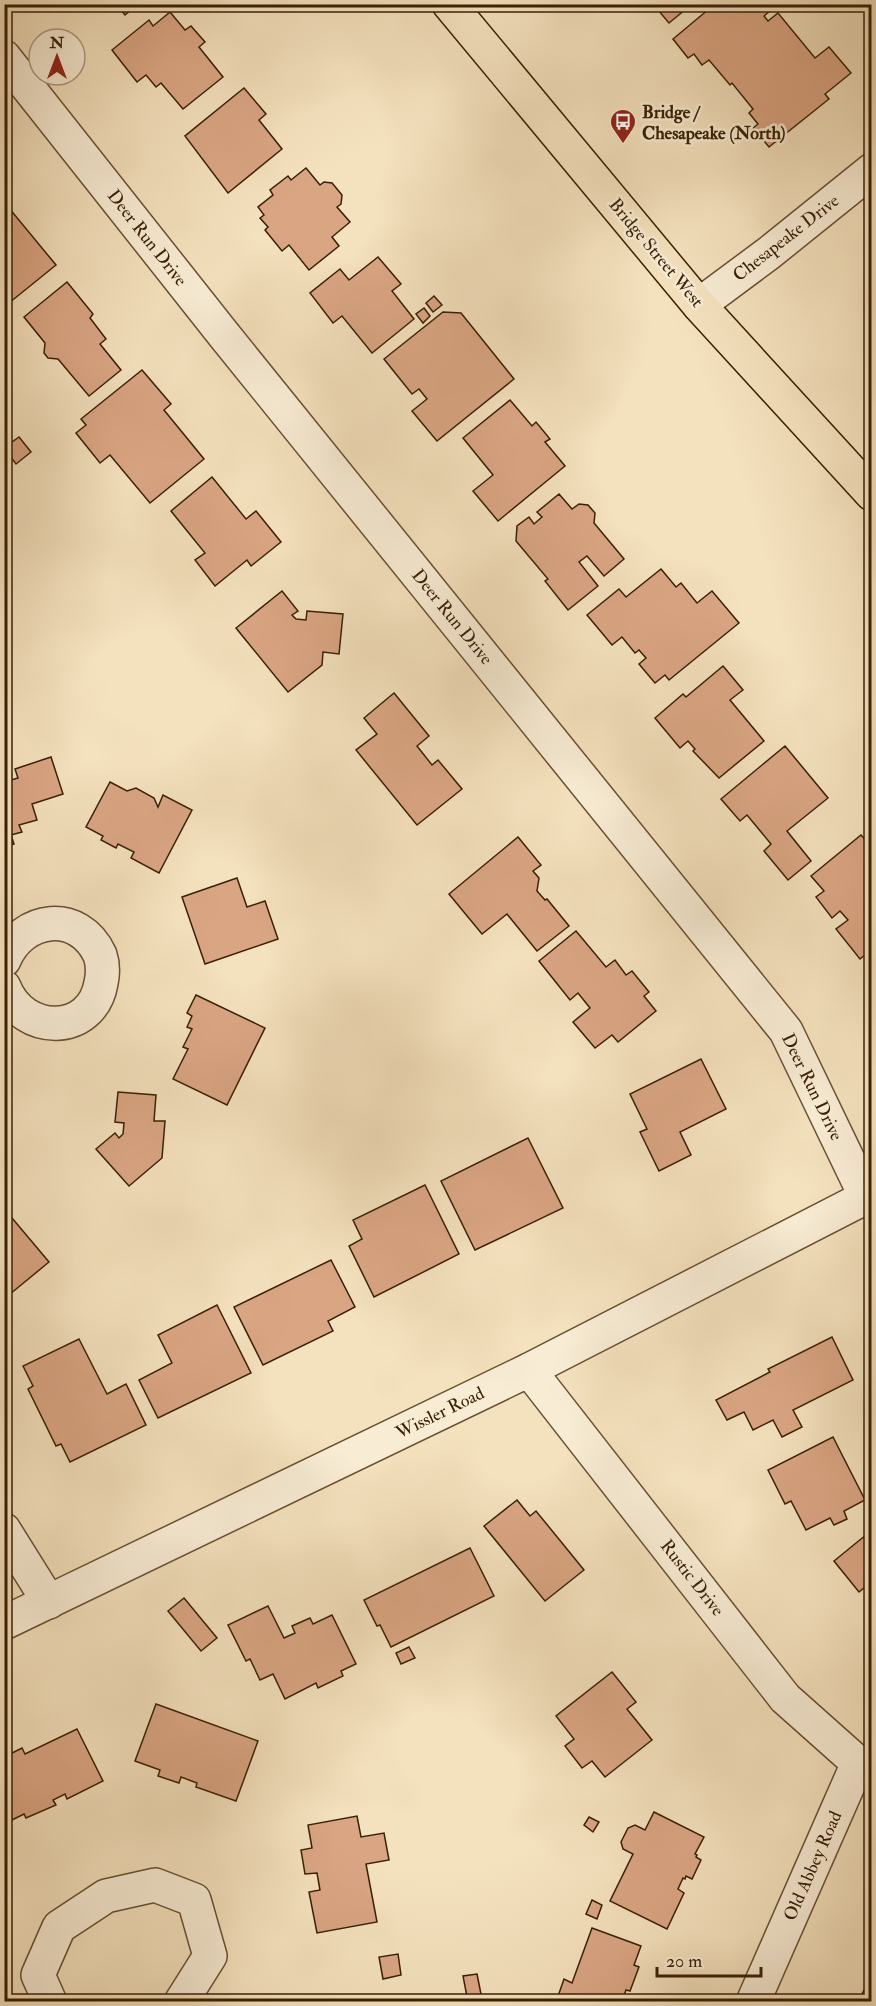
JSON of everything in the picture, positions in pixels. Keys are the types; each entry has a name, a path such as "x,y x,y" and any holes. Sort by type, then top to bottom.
{"main road":[{"name":"Bridge Street West","path":"449,4 699,305 872,494"}],"street":[{"name":"Deer Run Drive","path":"4,57 224,335 786,1031 869,1196"},
{"name":"Chesapeake Drive","path":"699,305 770,253 872,170"},
{"path":"4,960 9,948 21,934 37,926 54,923 70,926 85,935 100,956 103,973 100,990 90,1007 76,1018 50,1024 33,1020 9,1006"},
{"name":"Wissler Road","path":"4,1623 529,1370 869,1196"},
{"name":"Rustic Drive","path":"529,1370 785,1698 865,1766"},
{"path":"4,1530 49,1602"},
{"name":"Old Abbey Road","path":"753,2001 865,1766"},
{"path":"50,2001 38,1975 59,1927 106,1896 155,1885 194,1900 210,1956 181,2001"}],"building":[{"path":"105,4 138,4 125,15 117,5 111,11"},
{"path":"653,4 692,4 669,23"},
{"path":"715,4 778,4 764,16 768,21 778,13 815,58 829,47 851,73 825,94 829,99 769,147 753,128 758,124 749,113 753,109 732,83 730,85 709,60 702,65 694,54 688,58 673,39"},
{"path":"170,12 185,30 191,26 205,42 199,47 223,77 183,109 161,83 156,87 146,75 137,82 112,50 149,20 153,26"},
{"path":"244,88 266,114 259,120 282,149 228,193 185,136"},
{"path":"306,168 320,185 324,182 332,183 342,195 341,204 337,207 350,222 332,237 339,246 309,270 289,245 282,251 265,230 268,227 260,218 264,215 258,207 273,195 270,190 288,176 291,180"},
{"path":"4,202 56,265 4,307"},
{"path":"378,257 401,284 392,291 414,319 372,353 342,316 333,323 310,293 340,269 349,280"},
{"path":"67,282 93,314 90,318 106,339 100,344 121,370 89,396 58,359 48,358 44,353 45,343 24,317"},
{"path":"434,296 442,305 433,312 426,303"},
{"path":"424,308 430,316 423,323 416,314"},
{"path":"443,312 461,313 514,379 437,441 412,411 427,399 419,389 412,394 384,359"},
{"path":"142,370 171,404 164,410 204,459 150,503 110,455 100,463 76,433 86,425 81,419"},
{"path":"510,400 532,426 536,422 550,439 545,442 565,466 498,521 473,491 493,475 463,438"},
{"path":"19,437 31,452 16,464 4,448"},
{"path":"212,477 246,519 256,511 281,542 251,566 247,560 215,586 195,560 205,553 171,511"},
{"path":"559,494 572,509 579,504 588,505 595,513 594,523 624,559 604,576 587,556 579,562 598,586 568,610 545,581 548,579 516,541 517,526 529,517 534,524 542,517 537,512"},
{"path":"661,569 676,587 681,583 697,603 712,591 739,623 669,680 665,675 655,683 639,664 646,658 639,650 635,653 622,637 612,645 587,615 619,589 626,597"},
{"path":"282,591 298,611 292,615 296,619 306,620 307,611 343,614 339,654 323,652 322,665 288,692 236,628"},
{"path":"723,666 743,690 730,700 764,741 719,778 693,751 695,749 688,741 680,748 655,718 683,694 686,697"},
{"path":"394,693 429,736 417,746 432,765 438,760 462,789 417,825 356,750 377,734 364,718"},
{"path":"785,746 828,798 787,831 811,861 788,880 764,851 771,844 747,815 740,821 721,799"},
{"path":"51,757 63,794 32,804 37,820 19,825 22,832 11,835 14,844 4,847 4,782 18,778 15,769"},
{"path":"110,782 127,791 136,788 154,798 158,807 163,795 192,810 159,873 131,858 134,852 118,844 116,848 101,840 103,836 86,827"},
{"path":"861,835 872,847 872,949 860,959 836,929 848,920 840,911 832,918 816,897 824,891 811,876"},
{"path":"518,837 541,865 533,871 539,878 537,891 545,900 547,899 569,926 537,951 507,914 482,934 449,894"},
{"path":"237,878 247,907 265,901 278,939 205,964 182,897"},
{"path":"576,931 606,967 615,960 626,975 632,971 649,992 644,996 656,1011 618,1042 612,1035 595,1048 573,1022 590,1008 578,993 570,1000 539,961"},
{"path":"872,976 872,989 865,982"},
{"path":"196,995 265,1028 227,1105 173,1079 188,1049 183,1047 192,1029 187,1027 192,1016 187,1013"},
{"path":"701,1059 726,1109 680,1132 691,1155 659,1171 640,1132 647,1129 630,1094"},
{"path":"118,1092 156,1095 154,1121 165,1121 162,1158 129,1186 96,1149 115,1133 119,1138 123,1134 124,1123 115,1122"},
{"path":"528,1138 563,1208 475,1250 441,1181"},
{"path":"425,1185 459,1254 374,1297 349,1246 362,1239 353,1220"},
{"path":"12,1218 49,1262 4,1299 4,1224"},
{"path":"331,1260 355,1307 328,1321 333,1331 263,1365 234,1307"},
{"path":"217,1305 251,1373 158,1418 139,1380 172,1363 158,1335"},
{"path":"832,1337 853,1380 793,1410 802,1427 782,1437 773,1420 753,1430 744,1412 727,1420 716,1400 770,1372 768,1369"},
{"path":"79,1339 107,1394 126,1384 146,1425 70,1462 61,1444 56,1446 28,1389 33,1386 23,1366"},
{"path":"833,1437 865,1500 844,1511 847,1519 834,1525 830,1518 806,1530 791,1501 785,1504 768,1470"},
{"path":"517,1500 530,1516 536,1511 584,1570 545,1601 484,1526"},
{"path":"872,1530 872,1587 869,1584 859,1592 834,1561"},
{"path":"470,1548 494,1596 391,1647 364,1600"},
{"path":"184,1598 217,1638 201,1651 168,1611"},
{"path":"268,1606 284,1638 295,1633 292,1626 310,1618 313,1624 332,1615 356,1664 341,1671 343,1676 318,1688 316,1683 285,1699 273,1674 260,1680 250,1659 246,1661 228,1625"},
{"path":"409,1647 415,1658 401,1664 396,1653"},
{"path":"612,1672 636,1702 627,1709 652,1740 605,1777 592,1761 582,1768 565,1746 574,1739 556,1716"},
{"path":"156,1704 258,1741 236,1801 196,1787 197,1783 181,1777 179,1783 158,1776 160,1770 135,1761"},
{"path":"77,1729 103,1781 67,1799 65,1794 53,1800 56,1805 26,1818 24,1814 6,1823 4,1757 22,1748 25,1754"},
{"path":"654,1812 704,1837 695,1854 701,1860 692,1879 686,1876 685,1879 683,1878 678,1889 684,1893 667,1929 610,1901 633,1854 623,1849 621,1842 628,1828 635,1825 645,1830"},
{"path":"357,1816 361,1837 384,1833 389,1860 366,1864 377,1922 317,1933 309,1892 320,1890 317,1873 305,1874 301,1850 312,1848 308,1825"},
{"path":"589,1817 599,1822 593,1832 584,1825"},
{"path":"592,1900 602,1905 597,1919 586,1914"},
{"path":"592,1928 641,1946 634,1965 639,1967 630,1991 626,1990 622,2001 624,2002 556,2002 564,1979 572,1983"},
{"path":"398,1954 401,1975 383,1979 379,1957"},
{"path":"477,1974 482,1999 468,2002 463,1976"},
{"path":"872,1975 872,2001 861,1996"}],"place":[{"name":"Bridge / Chesapeake (North)","path":"623,145"}]}
